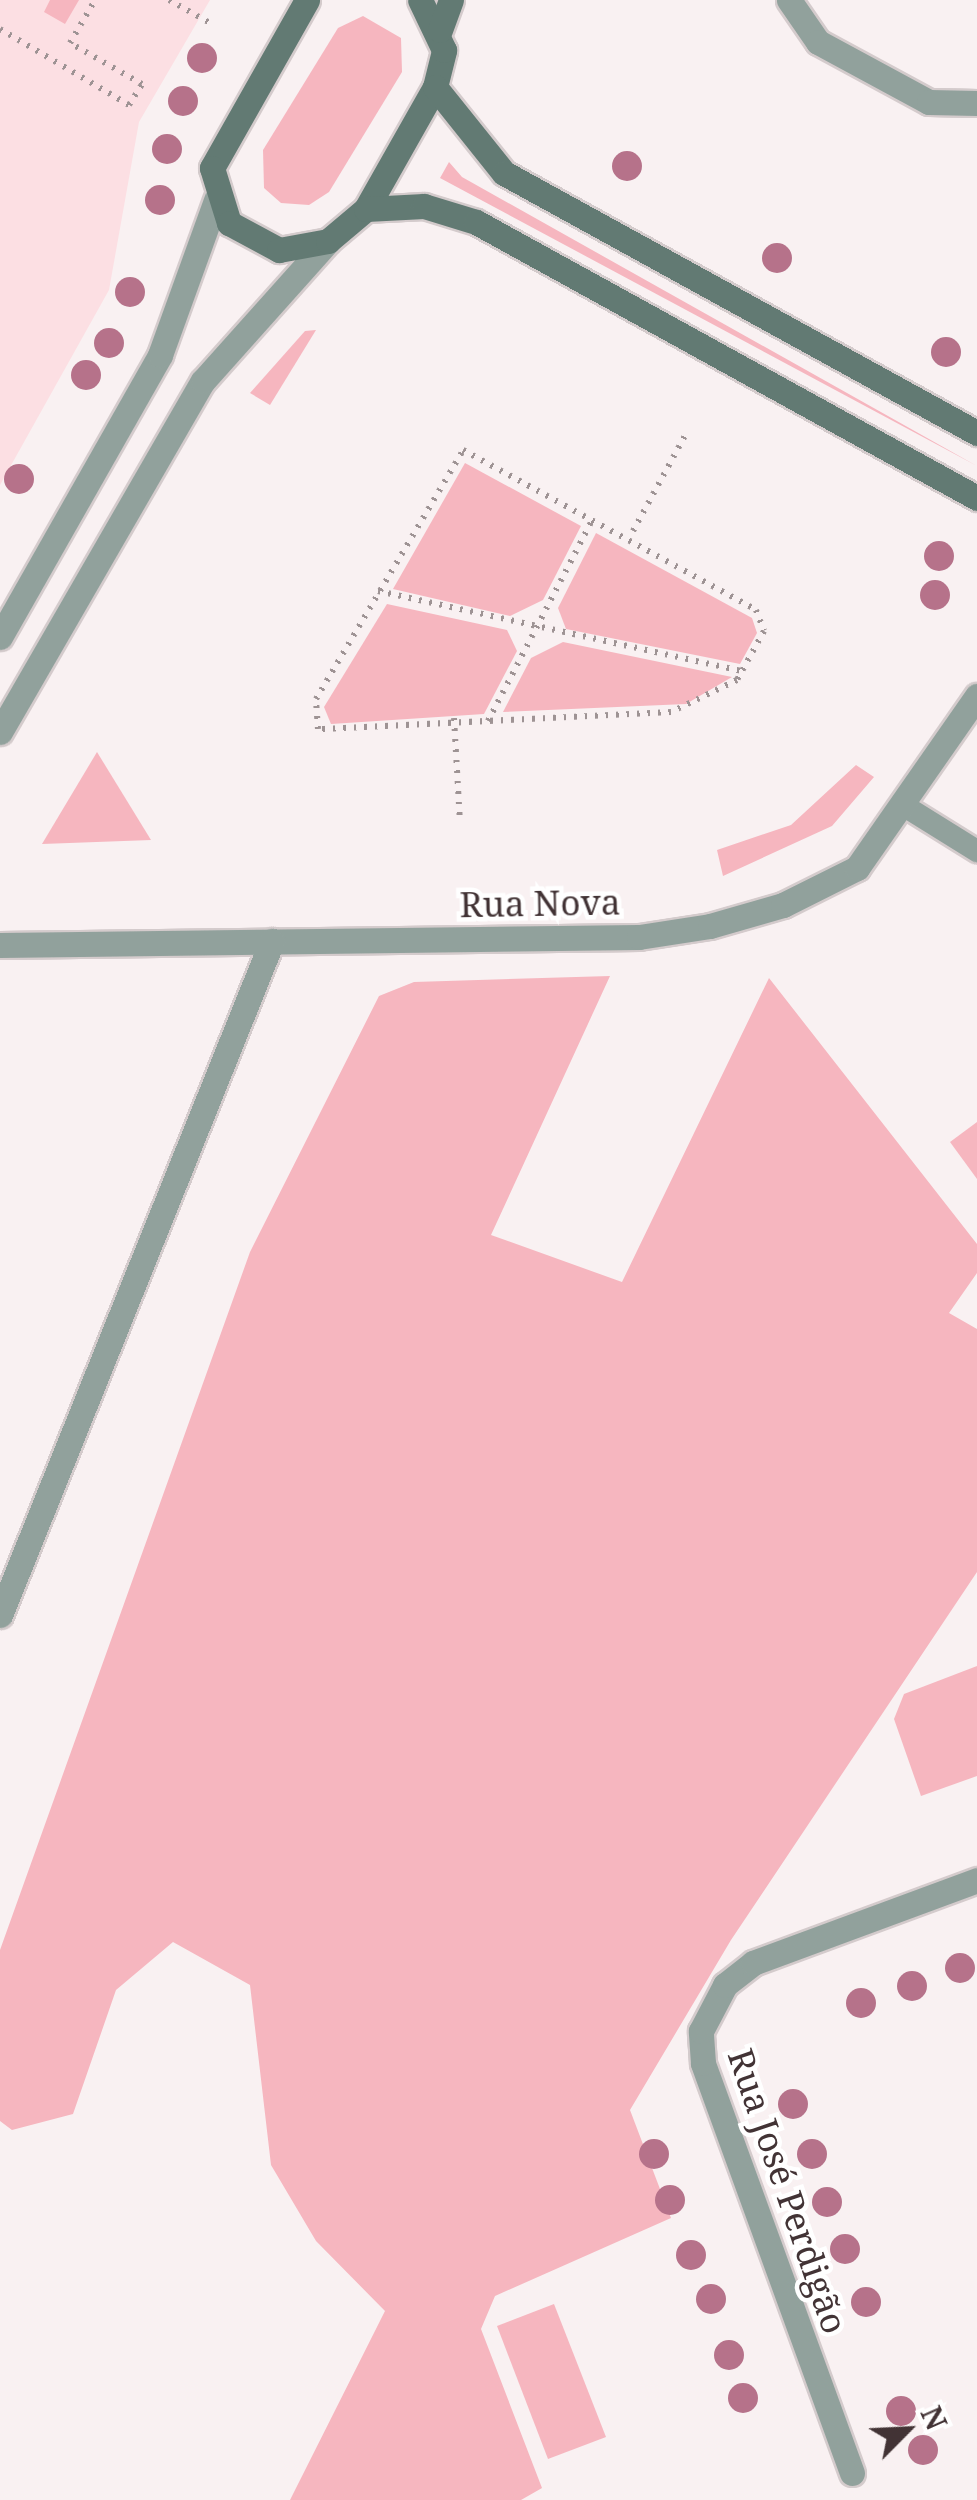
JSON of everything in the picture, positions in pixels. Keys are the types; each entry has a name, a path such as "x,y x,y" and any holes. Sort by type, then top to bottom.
{"street":[{"path":"0,636 160,355 216,200 212,168 226,132 308,0"},
{"path":"420,0 440,30"},
{"path":"0,732 203,381 328,241 366,209 435,87 440,30 451,0"},
{"path":"789,0 818,42 929,102 977,103"},
{"path":"435,87 504,173 977,433"},
{"path":"216,200 255,242 279,250 328,241"},
{"path":"366,209 424,206 476,222 977,498"},
{"name":"Rua Nova","path":"0,945 639,937 710,926 783,906 857,868 906,807 977,696"},
{"path":"0,1615 272,941"},
{"name":"Rua José Perdigão","path":"852,2473 700,2048 724,1985 769,1956 977,1880"}],"lane":[{"path":"906,807 977,851"}],"path":[{"path":"0,29 129,105 142,84 70,43 95,0"},
{"path":"169,0 210,24"},
{"path":"632,531 688,430"},
{"path":"463,450 756,610 764,631 742,671 691,708 488,721 454,718 318,729 316,699 378,591 463,450"},
{"path":"488,721 592,520"},
{"path":"378,591 742,671"},
{"path":"454,718 460,822"}],"shaded area":[{"path":"0,0 210,0 139,122 109,290 0,485"},
{"path":"50,0 79,0 65,24 44,12"},
{"path":"363,16 401,38 402,72 329,192 309,205 281,203 264,188 263,150 338,28"},
{"path":"449,162 462,177 977,466 440,178"},
{"path":"316,330 270,405 250,393 305,331"},
{"path":"465,463 581,526 543,600 510,616 393,589"},
{"path":"596,533 752,618 757,633 740,664 566,629 558,608"},
{"path":"387,604 507,630 517,651 484,714 331,724 324,707"},
{"path":"563,642 732,677 686,704 503,712 531,658"},
{"path":"97,752 151,840 42,844"},
{"path":"856,765 874,777 832,826 723,876 717,850 791,825"},
{"path":"610,976 491,1235 622,1282 769,978 977,1244 977,1273 949,1313 977,1329 977,1572 731,1940 630,2110 671,2218 495,2296 481,2329 542,2488 521,2500 290,2500 385,2311 316,2241 271,2165 250,1985 173,1942 116,1990 73,2114 12,2130 0,2121 0,1950 250,1252 379,996 414,982"},
{"path":"977,1122 977,1179 950,1142"},
{"path":"977,1666 977,1776 921,1796 894,1719 904,1694"},
{"path":"554,2304 606,2437 548,2459 497,2326"}]}
